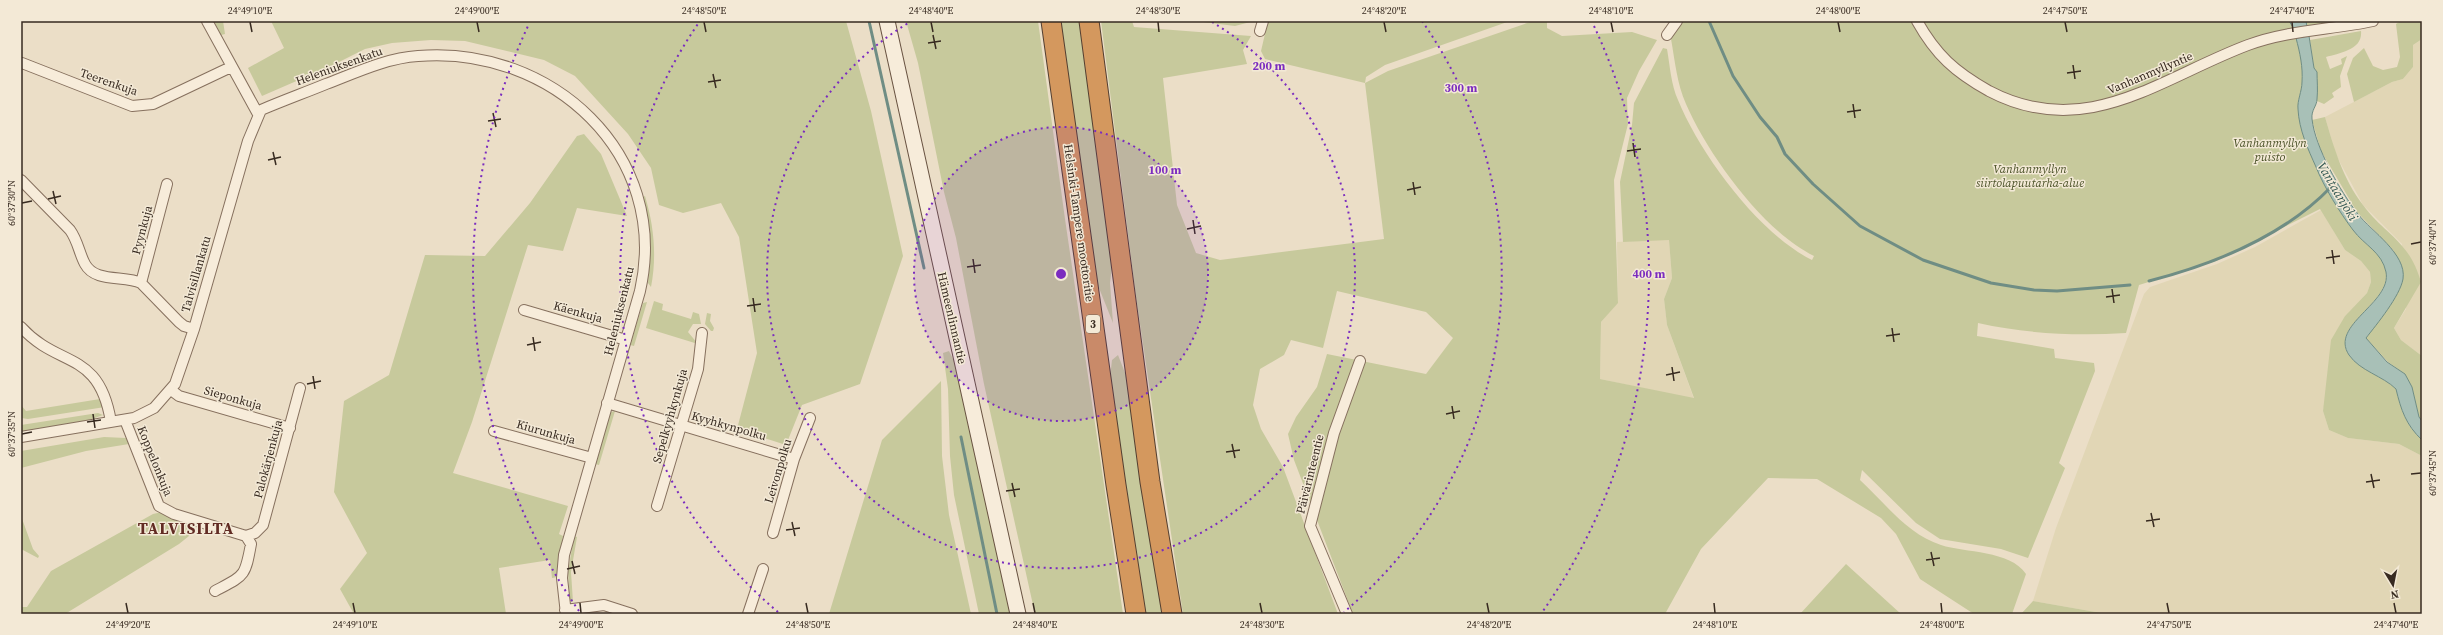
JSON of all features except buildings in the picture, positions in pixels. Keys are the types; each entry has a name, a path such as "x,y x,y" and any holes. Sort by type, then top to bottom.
{"highway":[{"name":"Helsinki-Tampere moottoritie","path":"1051,21 1116,485 1136,614"},
{"path":"1089,21 1147,458 1172,614"}],"main road":[{"name":"Hämeenlinnantie","path":"887,21 1018,614"}],"street":[{"path":"207,21 231,68 258,114"},
{"path":"1667,35 1677,21"},
{"name":"Vanhanmyllyntie","path":"1916,21 1940,56 1950,66 1978,85 2014,102 2040,108 2067,110 2092,109 2122,101 2222,56 2271,38 2373,21"},
{"name":"Heleniuksenkatu","path":"258,114 261,110 370,67 415,56 461,56 492,61 524,72 555,89 591,118 605,133 628,170 637,196 644,232 644,268 640,291 564,555 562,578 566,612"},
{"name":"Teerenkuja","path":"22,63 132,106 153,104 231,68"},
{"name":"Talvisillankatu","path":"22,437 125,420 154,408 171,390 180,374 248,141 258,114"},
{"path":"21,180 70,230 75,237 85,265 91,272 98,275 134,280 141,283 178,322 184,326 194,329"},
{"name":"Pyynkuja","path":"141,283 167,184"},
{"name":"Käenkuja","path":"524,310 626,340"},
{"path":"21,327 33,338 89,370 108,404 112,422"},
{"name":"Sepelkyyhkynkuja","path":"657,506 698,369 702,333"},
{"name":"Päivärinteentie","path":"1347,614 1310,526 1334,433 1360,361"},
{"name":"Palokärjenkuja","path":"250,535 263,525 300,388"},
{"name":"Sieponkuja","path":"171,390 179,396 290,428"},
{"name":"Kyyhkynpolku","path":"607,403 794,459"},
{"name":"Leivonpolku","path":"773,533 794,459 810,418"},
{"name":"Koppelonkuja","path":"125,420 159,506 174,514 250,535"},
{"name":"Kiurunkuja","path":"494,431 592,458"},
{"path":"215,591 240,578 246,570 252,544 250,535"},
{"path":"748,614 762,569"},
{"path":"566,612 604,605 632,614"}],"shaded area":[{"path":"2422,39 2422,356 2401,340 2394,328 2406,309 2402,244 2363,205 2336,155 2325,117 2392,82 2403,79 2413,67 2413,45"},
{"path":"2321,210 2345,250 2361,261 2370,272 2371,282 2367,293 2345,316 2323,411 2329,430 2348,438 2399,444 2422,456 2422,614 2107,614 2033,601 2056,528 2144,294 2150,287 2217,264 2255,247"},
{"path":"1669,239 1672,278 1664,299 1667,325 1694,399 1600,379 1601,322 1618,302 1617,242"}],"green space":[{"path":"214,21 223,21 225,34 221,35"},
{"path":"271,21 846,21 871,111 903,256 860,384 802,405 786,445 737,429 757,353 739,237 721,203 683,213 659,205 651,168 628,134 575,76 544,60 465,41 431,40 392,43 365,49 331,66 262,96 248,68 284,48"},
{"path":"906,21 1038,21 1065,219 1123,614 1035,614 984,384 956,238 944,192 918,63"},
{"path":"1058,21 1079,21 1112,266 1110,283 1113,323 1093,273"},
{"path":"1101,21 1132,21 1134,27 1251,36 1243,50 1247,64 1163,78 1177,205 1196,253 1220,260 1384,239 1365,83 1388,71 1533,21 1547,21 1547,28 1562,36 1632,32 1657,40 1639,71 1627,98 1628,124 1614,180 1618,303 1601,322 1600,379 1694,398 1667,325 1664,299 1672,278 1669,240 1623,242 1620,182 1632,125 1634,103 1663,48 1667,49 1672,82 1678,100 1688,121 1716,168 1752,212 1772,232 1792,248 1812,260 1814,256 1795,245 1757,211 1723,168 1708,146 1686,104 1680,88 1671,39 1683,21 2289,21 2296,35 2301,59 2302,83 2298,110 2299,120 2308,148 2322,180 2340,211 2357,235 2381,259 2386,272 2385,283 2380,294 2353,324 2347,334 2345,344 2349,355 2354,361 2391,384 2396,389 2400,404 2408,423 2422,440 2422,456 2399,444 2348,438 2329,430 2323,411 2331,340 2345,316 2367,293 2371,282 2370,272 2361,261 2345,250 2320,209 2216,261 2139,285 2126,333 2070,334 2034,332 1978,323 1977,336 2054,349 2055,358 2094,363 2095,371 2059,463 2065,468 2028,558 2001,549 1940,539 1916,523 1862,470 1860,480 1907,526 1929,540 1951,548 1998,556 2019,566 2026,574 2012,614 1974,614 1920,579 1896,534 1881,518 1817,479 1768,478 1701,549 1665,614 1353,614 1294,460 1288,434 1296,417 1317,387 1327,354 1426,374 1453,338 1426,312 1337,291 1323,348 1291,340 1284,355 1260,369 1253,405 1261,429 1283,467 1338,614 1183,614 1136,297"},
{"path":"1195,21 1254,21 1235,26"},
{"path":"1268,21 1510,21 1385,65 1366,77 1365,83 1265,59 1261,51"},
{"path":"2306,21 2331,21 2331,22 2307,27"},
{"path":"2401,21 2422,21 2422,39 2413,45 2413,67 2403,79 2392,82 2354,102 2347,74 2353,58 2364,48 2373,66 2383,70 2397,67 2400,57 2396,24"},
{"path":"2361,31 2361,37 2354,47 2326,57 2330,69 2342,64 2341,59 2347,56 2340,76 2341,87 2332,93 2334,97 2324,104 2317,101 2317,72 2314,68 2310,40"},
{"path":"2325,117 2336,152 2350,185 2371,215 2396,239 2410,256 2421,282 2394,328 2401,340 2422,356 2422,421 2419,417 2412,387 2405,374 2388,362 2366,338 2397,293 2394,251 2357,212 2321,151 2312,120"},
{"path":"584,134 601,154 627,216 577,208 563,251 528,245 472,422 453,473 568,506 559,534 563,536 557,577 552,578 550,560 499,568 506,614 354,614 340,589 367,553 334,492 344,401 389,375 425,255 485,256 530,203 577,136"},
{"path":"645,196 651,219 654,241 654,264 651,287 648,283 650,241 643,197"},
{"path":"654,301 663,304 662,310 691,319 693,312 699,314 701,324 693,324 688,332 698,344 646,328"},
{"path":"647,302 634,346 630,345 643,303"},
{"path":"707,313 711,314 710,321 714,328 713,331 711,331 705,324"},
{"path":"949,351 954,361 1010,614 979,614 954,495 950,456 948,389 943,353"},
{"path":"1118,355 1129,383 1163,614 1143,614 1109,386 1112,360"},
{"path":"92,378 105,407 28,419 21,418 21,405 26,411 100,399 89,379"},
{"path":"941,381 942,456 949,515 971,614 829,614 882,440"},
{"path":"615,411 599,465 595,464 611,412"},
{"path":"98,413 103,415 89,420 21,432 21,425"},
{"path":"104,437 126,438 129,444 86,451 21,468 21,451"},
{"path":"162,512 177,521 194,525 189,536 179,544 65,614 21,614 21,607 27,607 51,571 153,514"},
{"path":"21,516 33,549 39,556 38,558 21,549"},
{"path":"574,536 577,537 571,572 573,602 570,601 568,572"},
{"path":"1846,564 1901,614 1800,614"},
{"path":"2033,601 2107,614 2021,614"}],"water":[{"path":"2289,21 2306,21 2307,27 2294,29"},
{"name":"Vantaanjoki","path":"2309,36 2314,68 2317,72 2317,102 2313,111 2312,119 2314,130 2323,155 2336,181 2351,204 2364,221 2394,252 2403,270 2403,279 2398,293 2388,310 2366,338 2387,362 2405,374 2412,387 2419,417 2422,421 2422,440 2408,423 2400,404 2396,389 2385,380 2354,361 2349,355 2345,344 2347,334 2354,324 2380,294 2385,283 2386,272 2381,259 2357,235 2333,200 2319,175 2304,139 2298,109 2302,85 2302,71 2296,38"}],"waterway":[{"path":"869,21 924,268"},
{"path":"1709,21 1733,76 1760,117 1777,137 1785,154 1813,184 1860,226 1923,260 1991,283 2034,290 2057,291 2130,285"},
{"name":"Vantaanjoki","path":"2149,281 2199,266 2247,246 2292,220 2312,205 2331,187"},
{"path":"961,437 997,614"}],"district":[{"name":"TALVISILTA","path":"186,528"}],"park label":[{"name":"Vanhanmyllyn puisto","path":"2270,150"},
{"name":"Vanhanmyllyn siirtolapuutarha-alue","path":"2030,176"}]}
